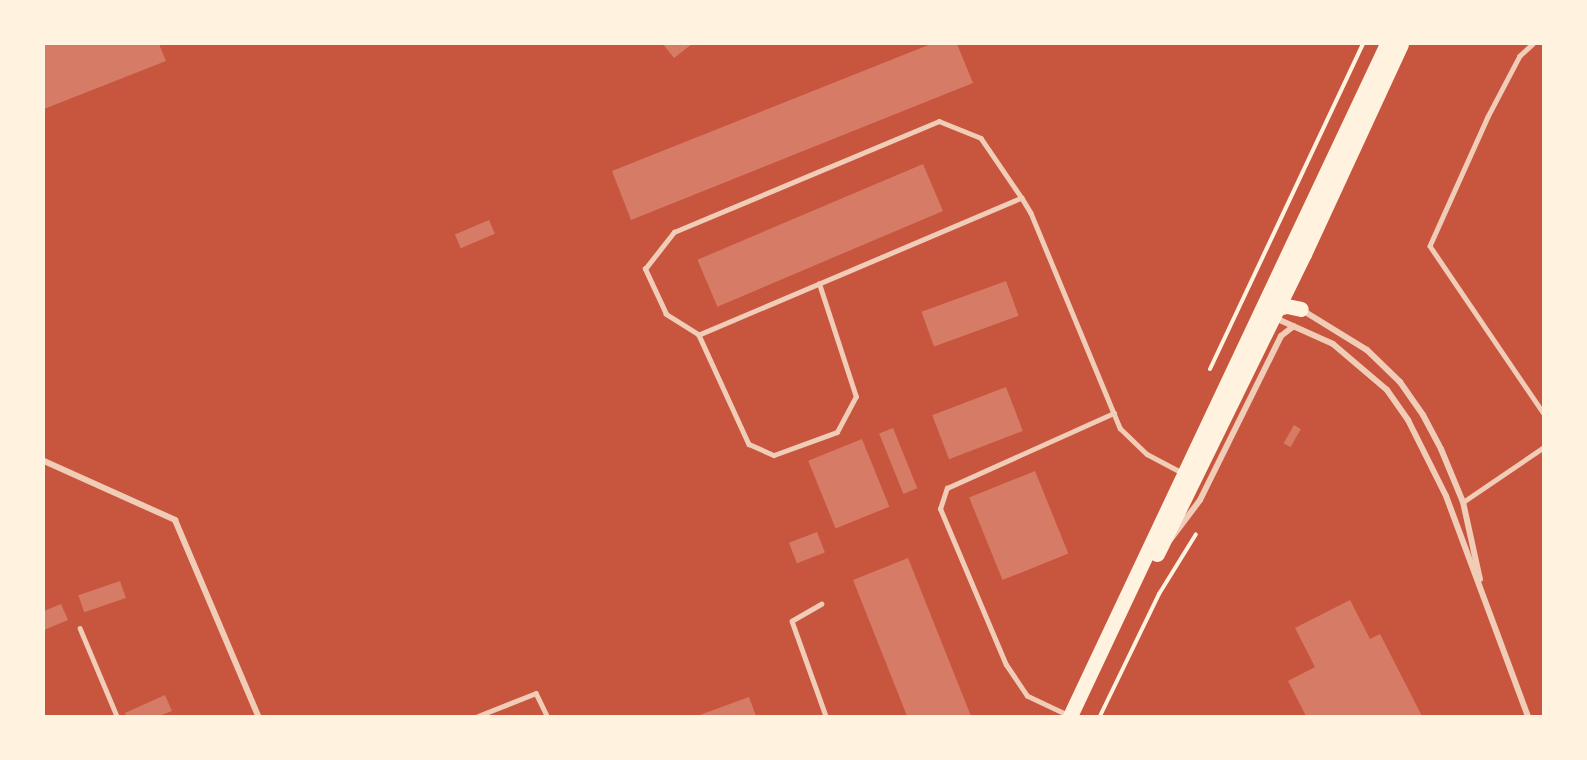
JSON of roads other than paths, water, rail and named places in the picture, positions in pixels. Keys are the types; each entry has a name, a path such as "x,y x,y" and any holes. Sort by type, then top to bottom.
{"main road":[{"path":"1098,662 1253,323 1387,44"},
{"path":"1070,716 1156,556 1273,312 1288,286 1401,44"},
{"path":"1288,286 1288,301 1301,309"},
{"path":"1253,323 1273,312 1301,309"}],"street":[{"path":"1353,112 1341,151 1268,302 1273,312 1294,326 1333,344 1364,369 1387,390 1408,420 1438,478 1528,717"},
{"path":"1301,309 1367,350 1400,382 1442,448 1463,502 1484,598"},
{"path":"1156,556 1200,500 1281,336 1294,326"},
{"path":"44,461 175,520 258,717"}],"lane":[{"path":"1533,44 1520,56 1488,117 1430,246 1544,414"},
{"path":"819,284 856,396 837,432 774,455 749,444 699,335 666,314 645,269 674,231 939,121 981,138 1022,198 1120,428 1147,454 1183,474"},
{"path":"699,335 1022,198"},
{"path":"1070,716 1026,696 1005,665 940,508 947,488 1114,413"},
{"path":"1463,502 1544,447"},
{"path":"822,604 792,621 826,717"},
{"path":"80,628 117,717"},
{"path":"478,717 536,693 547,717"}]}
